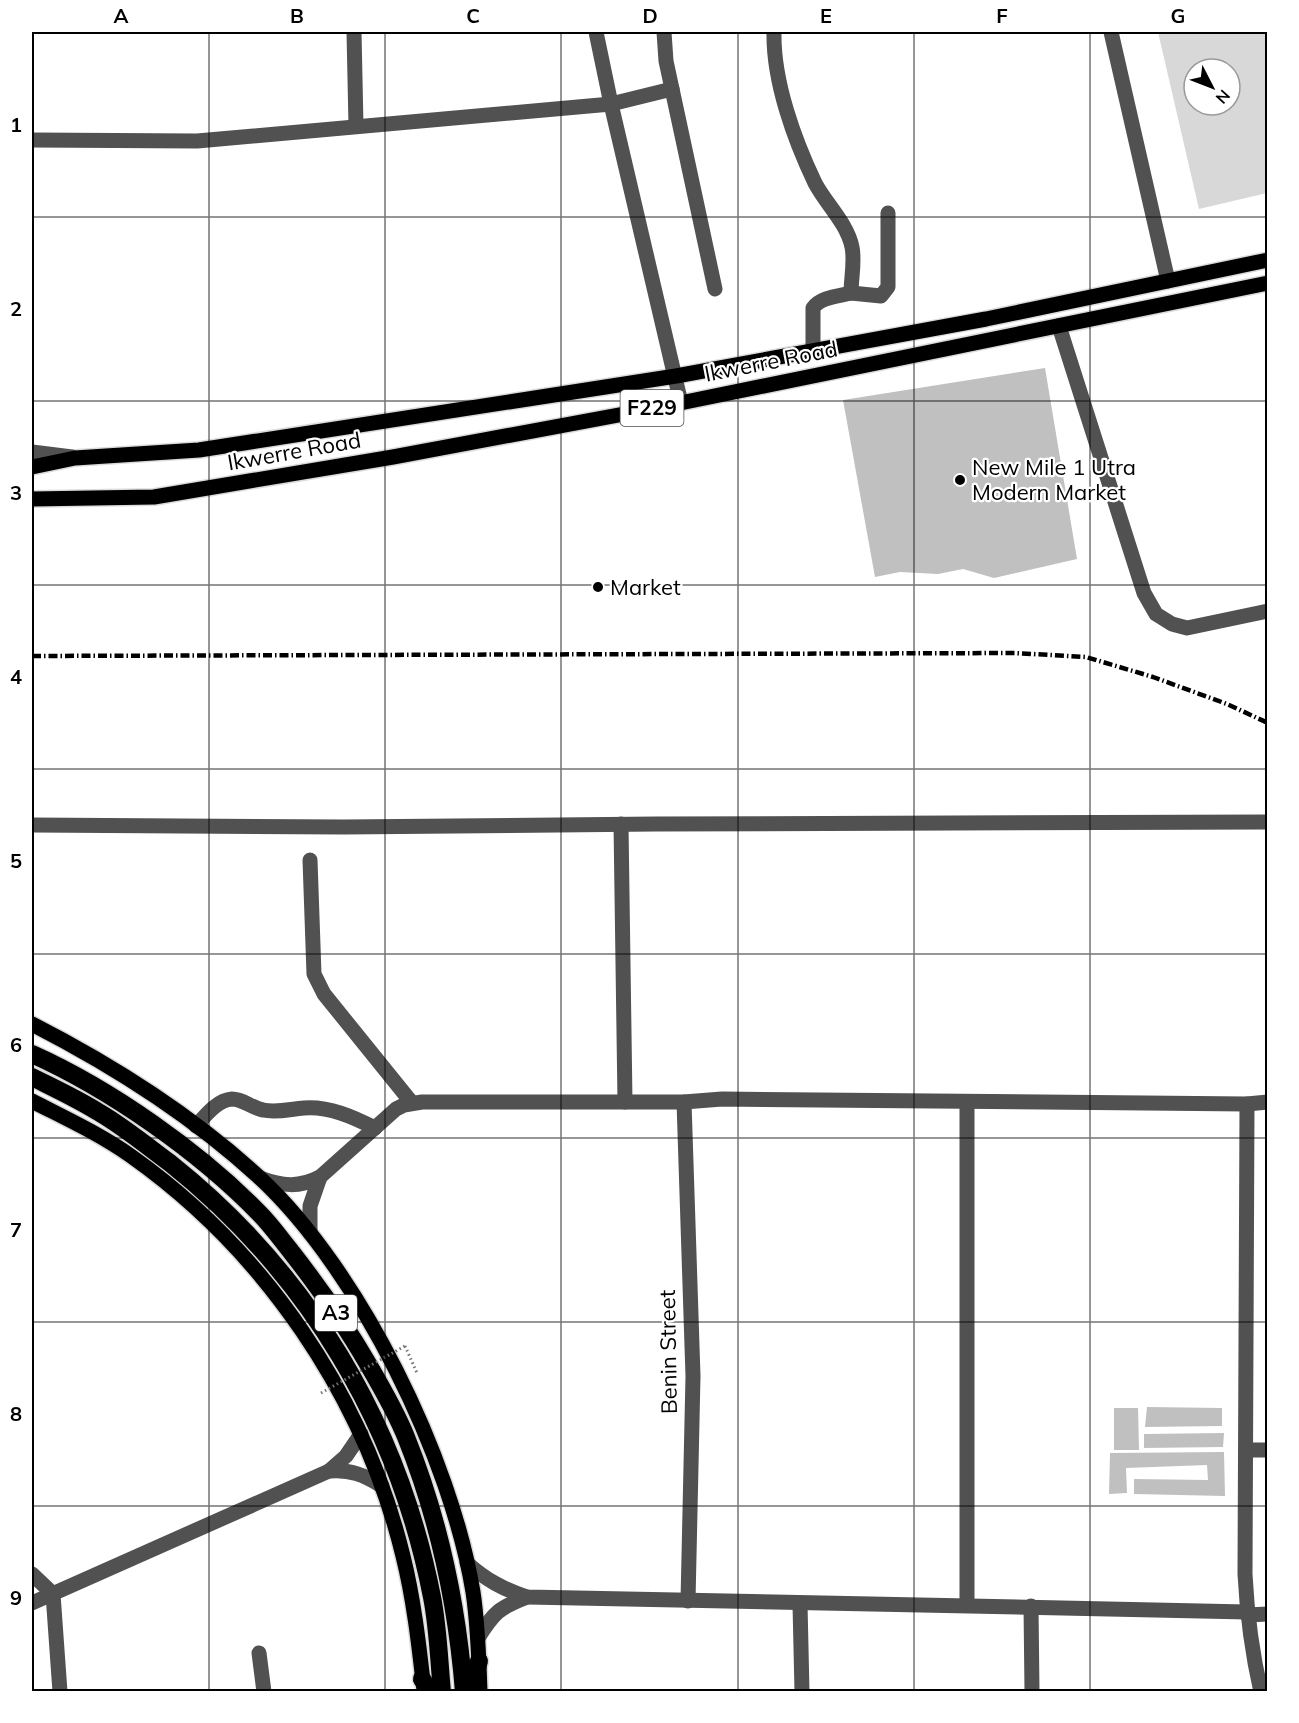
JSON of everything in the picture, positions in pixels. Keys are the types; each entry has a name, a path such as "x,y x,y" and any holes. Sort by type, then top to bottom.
{"highway":[{"name":"A3","path":"32,1054 104,1093 161,1130 236,1191 262,1215 347,1326 380,1384 410,1446 442,1545 453,1599 470,1660 473,1690"},
{"name":"A3","path":"32,1077 101,1113 148,1146 198,1186 246,1232 277,1266 315,1316 349,1370 374,1417 407,1497 433,1599 442,1692"},
{"path":"426,1688 439,1660"}],"main road":[{"name":"Ikwerre Road","path":"75,458 199,450 676,376 986,319 1268,260"},
{"name":"Ikwerre Road","path":"32,499 154,497 393,457 681,402 1268,283"},
{"name":"F229","path":"32,467 75,458"},
{"path":"32,1024 104,1064 196,1126 260,1178 310,1233 364,1313 410,1401 431,1448 467,1563 473,1593 478,1638 470,1660"},
{"path":"32,1101 97,1134 131,1156 174,1190 255,1268 294,1319 333,1379 361,1434 382,1486 404,1556 426,1688"}],"street":[{"path":"354,32 356,126"},
{"path":"596,32 681,402"},
{"path":"664,32 666,61 715,289"},
{"path":"774,32 779,82 797,140 816,184 848,234 852,249 851,293"},
{"path":"1111,32 1168,281"},
{"path":"32,140 197,141 611,104 672,89"},
{"path":"813,350 813,308 816,303 851,293 880,296 888,287 888,213"},
{"path":"1059,326 1144,593 1156,614 1172,624 1187,628 1268,611"},
{"name":"Ikwerre Road","path":"32,452 75,458"},
{"path":"32,825 1268,822"},
{"path":"621,824 625,1102"},
{"path":"310,860 314,974 317,982 324,994 412,1103"},
{"path":"196,1126 213,1108 232,1099 261,1110 280,1112 306,1108 345,1113 375,1128"},
{"path":"260,1178 279,1185 297,1186 309,1183 320,1177 396,1110 412,1103 463,1101 684,1102 722,1099 1247,1104 1268,1102"},
{"name":"Benin Street","path":"684,1102 693,1376 688,1601"},
{"path":"967,1102 967,1605"},
{"path":"1247,1104 1247,1613 1261,1692"},
{"path":"310,1233 310,1206 320,1177"},
{"path":"32,1603 329,1471 346,1456 361,1434"},
{"path":"1246,1450 1268,1450"},
{"path":"329,1471 354,1471 382,1486"},
{"path":"467,1563 487,1581 527,1597 800,1604 1031,1606 1268,1614"},
{"path":"32,1574 53,1594 60,1692"},
{"path":"478,1638 491,1617 505,1605 527,1597"},
{"path":"800,1604 802,1692"},
{"path":"1031,1606 1032,1692"},
{"path":"259,1653 264,1692"}],"path":[{"path":"321,1393 405,1347 417,1373"}],"shaded area":[{"path":"1158,32 1267,32 1267,193 1199,209"}],"building":[{"name":"New Mile 1 Utra Modern Market","path":"1045,368 1077,559 994,578 963,569 938,574 900,572 875,577 843,400"},
{"path":"1147,1407 1222,1408 1222,1426 1145,1427"},
{"path":"1114,1408 1138,1408 1139,1450 1114,1450"},
{"path":"1224,1433 1223,1447 1144,1448 1144,1434"},
{"path":"1224,1452 1225,1496 1134,1494 1134,1479 1208,1480 1207,1465 1126,1468 1127,1493 1109,1494 1110,1453"}],"railway":[{"path":"32,656 1015,653 1086,657 1153,677 1227,704 1268,723"}],"place":[{"name":"New Mile 1 Utra Modern Market","path":"960,480"},
{"name":"Market","path":"598,587"}]}
